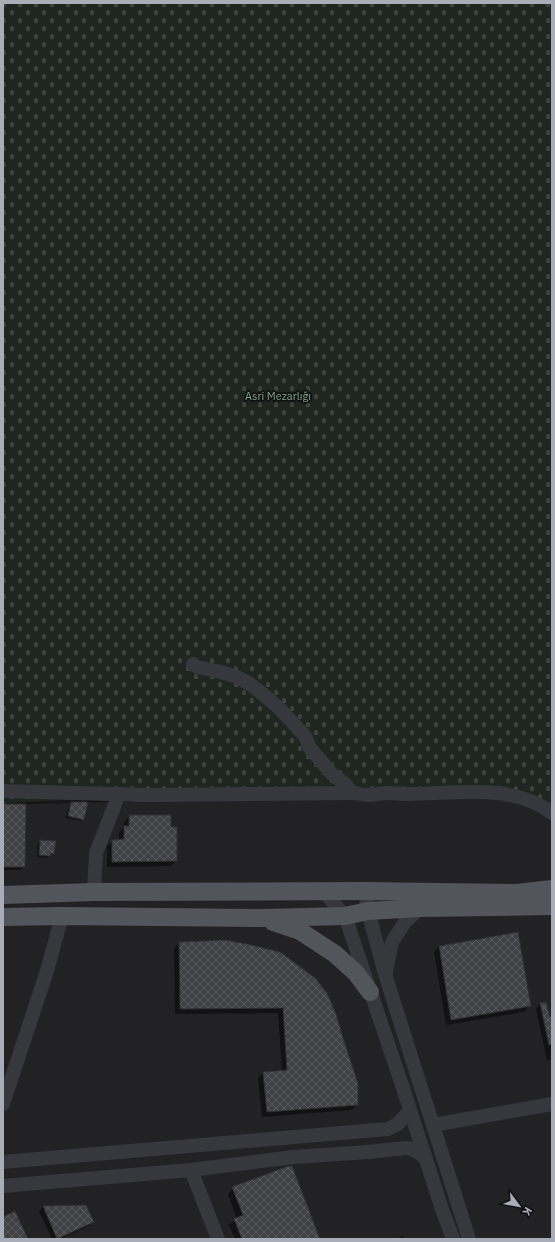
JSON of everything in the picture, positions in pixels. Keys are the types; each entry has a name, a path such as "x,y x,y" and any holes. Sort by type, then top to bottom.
{"main road":[{"path":"3,895 94,892 365,891 517,893 552,889"},
{"path":"3,917 62,916 263,918 345,916 368,911 420,908 552,906"},
{"path":"263,918 300,931 335,954 356,974 370,992"}],"street":[{"path":"193,664 197,667 237,677 250,684 264,695 280,709 305,736 310,748 331,773 352,792"},
{"path":"3,791 148,795 352,792 366,795 390,793 407,794 457,792 500,793 538,804 552,813"},
{"path":"94,892 96,853 119,794"},
{"path":"365,891 368,911 385,974 469,1239"},
{"path":"324,892 345,916 453,1239"},
{"path":"385,974 392,942 405,922 420,908"},
{"path":"3,1104 47,971 62,916"},
{"path":"433,1125 552,1104"},
{"path":"3,1162 388,1129 398,1124 410,1110"},
{"path":"3,1186 191,1170 294,1157 406,1148 419,1152 425,1158"},
{"path":"191,1170 218,1239"}],"shaded area":[{"path":"501,791 552,812 552,1239 3,1239 3,805"}],"green space":[{"name":"Asri Mezarlığı","path":"3,3 552,3 552,812 501,791 257,791 3,803"}],"building":[{"path":"71,802 88,802 84,820 68,816"},
{"path":"3,804 26,804 25,867 3,867"},
{"path":"129,815 171,815 171,827 177,827 177,861 112,862 112,840 124,839 124,826 129,826"},
{"path":"40,840 56,841 54,854 51,853 50,856 39,855"},
{"path":"518,932 531,1006 451,1020 439,946"},
{"path":"225,940 280,952 315,978 327,993 336,1014 358,1083 358,1105 267,1112 263,1072 287,1070 283,1008 180,1009 179,942"},
{"path":"546,1002 550,1017 552,1016 552,1044 549,1045 540,1003"},
{"path":"292,1166 320,1239 242,1239 234,1219 243,1215 232,1187"},
{"path":"86,1205 94,1222 57,1239 43,1206"},
{"path":"15,1211 28,1239 3,1239 3,1217"}]}
